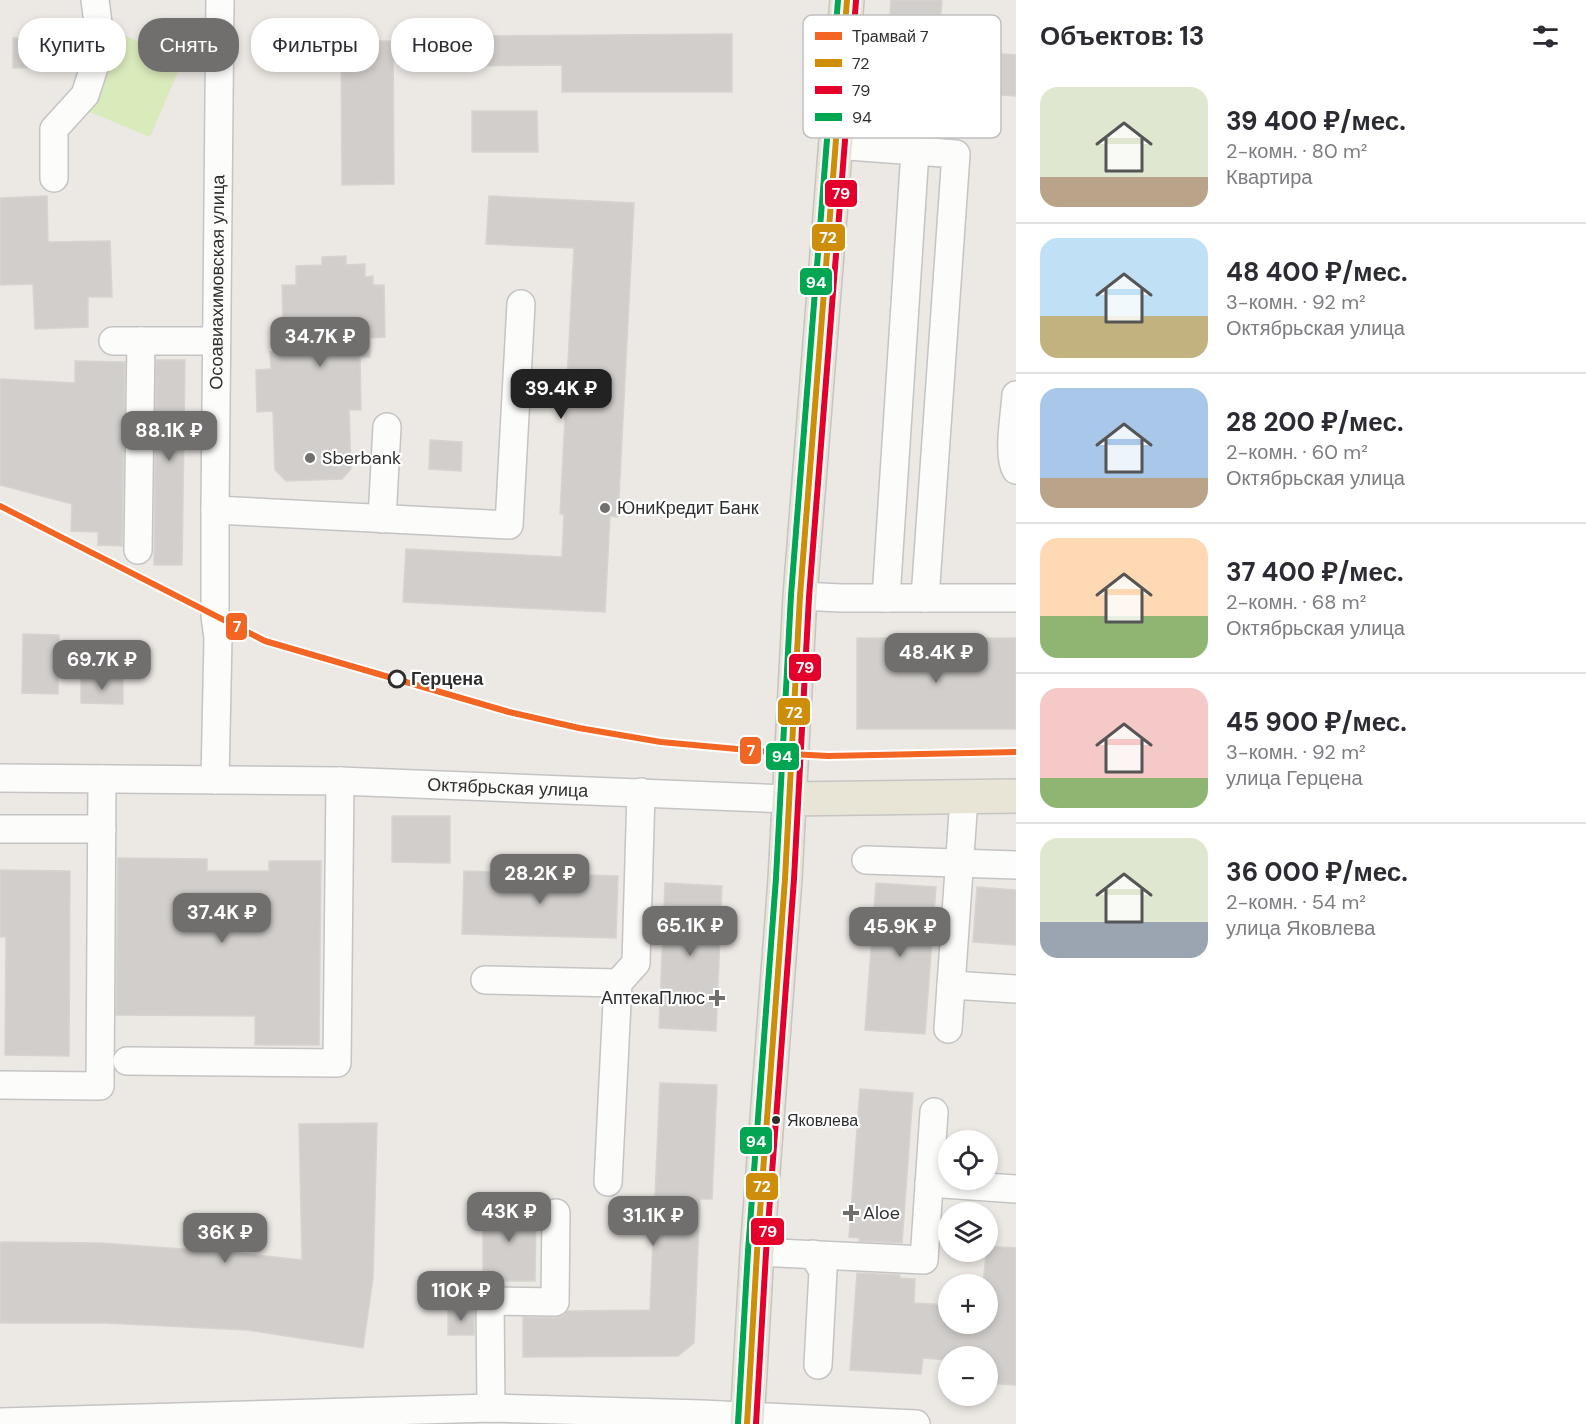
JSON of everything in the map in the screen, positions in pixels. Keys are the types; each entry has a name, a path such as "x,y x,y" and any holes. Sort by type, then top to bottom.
{"main road":[{"path":"846,15 847,0"},
{"path":"748,1420 757,1252 785,879 800,596 836,138"},
{"name":"Октябрьская улица","path":"789,799 1016,796"}],"street":[{"path":"54,178 54,129 85,95 101,46 95,0"},
{"name":"Осоавиахимовская улица","path":"214,780 218,638 215,616 214,510 220,0"},
{"path":"835,145 956,154 925,598"},
{"path":"886,598 915,151"},
{"path":"214,510 509,525 521,304"},
{"path":"113,341 216,341"},
{"path":"138,550 141,341"},
{"path":"1016,396 1012,443 1013,466 1016,470"},
{"path":"382,519 387,427"},
{"path":"800,596 1016,598"},
{"name":"Октябрьская улица","path":"0,778 340,781 789,799"},
{"path":"0,1085 100,1086 102,779"},
{"path":"127,1062 337,1063 340,781"},
{"path":"608,1182 618,984 636,963 641,792"},
{"path":"948,1029 964,798"},
{"path":"0,829 102,829"},
{"path":"866,860 1016,865"},
{"path":"485,980 618,984"},
{"path":"951,985 1016,989"},
{"path":"757,1252 924,1260 934,1112"},
{"path":"929,1183 1016,1189"},
{"path":"491,1408 490,1301 555,1302 556,1213"},
{"path":"813,1254 823,1271 818,1365"},
{"path":"0,1422 424,1417 491,1408 748,1420 916,1424"}],"green space":[{"path":"126,36 138,41 138,72 178,72 150,137 90,112 107,72 126,72"}],"building":[{"path":"891,0 942,0 941,15 890,15"},
{"path":"732,34 732,92 562,92 562,65 494,66 494,36"},
{"path":"13,38 18,38 18,68 13,68"},
{"path":"379,41 391,41 394,184 342,185 341,72 379,72"},
{"path":"1001,54 1016,55 1016,96 1001,95"},
{"path":"472,111 537,111 538,152 472,152"},
{"path":"47,196 48,242 110,241 112,297 88,297 88,327 35,329 33,284 0,285 0,198"},
{"path":"489,196 634,203 618,517 610,516 605,612 403,602 406,549 562,557 564,514 560,514 574,248 486,244"},
{"path":"346,256 346,265 365,264 365,277 373,276 373,285 384,285 385,337 370,338 370,357 360,357 361,410 349,410 351,469 342,479 286,481 275,470 273,411 257,412 256,370 271,369 270,352 284,351 282,285 296,285 296,266 322,265 322,257"},
{"path":"156,360 185,360 182,565 154,565"},
{"path":"75,361 125,362 122,546 98,545 98,532 71,531 72,504 0,485 0,379 75,383"},
{"path":"430,440 462,442 461,471 429,469"},
{"path":"23,634 59,635 58,694 22,693"},
{"path":"857,638 1016,638 1016,729 857,729"},
{"path":"81,677 123,679 123,704 81,703"},
{"path":"392,816 450,816 450,863 392,862"},
{"path":"118,858 207,859 207,871 269,871 269,861 321,861 319,1045 255,1045 255,1016 116,1015"},
{"path":"0,870 70,871 69,1056 5,1055 6,937 0,937"},
{"path":"464,871 618,876 616,938 462,934"},
{"path":"665,883 722,886 716,1031 659,1028"},
{"path":"876,883 936,887 925,1034 865,1030"},
{"path":"977,887 1016,890 1016,945 973,942"},
{"path":"660,1083 717,1085 712,1199 700,1199 694,1343 678,1356 523,1357 523,1317 555,1318 568,1311 650,1310"},
{"path":"860,1089 913,1093 902,1243 859,1241 859,1238 849,1237"},
{"path":"377,1123 373,1278 363,1348 247,1330 106,1323 0,1323 0,1242 100,1243 302,1260 299,1124"},
{"path":"483,1205 536,1206 535,1281 483,1281"},
{"path":"998,1247 1016,1248 1016,1385 998,1384 998,1346 938,1346 938,1359 923,1358 921,1374 850,1370 857,1273 900,1275 900,1278 915,1279 914,1303 938,1304 938,1334 998,1334 998,1274 984,1274 985,1262 998,1262"},
{"path":"448,1309 474,1309 474,1335 448,1335"}],"tram line":[{"name":"7","path":"0,506 265,641 509,712 579,728 661,742 791,754 828,756 1016,752"}],"transit line":[{"name":"94","path":"837,15 838,0"},
{"name":"72","path":"846,15 847,0"},
{"name":"79","path":"855,15 856,1"},
{"name":"94","path":"738,1423 748,1251 776,878 791,595 827,138"},
{"name":"72","path":"747,1424 757,1252 785,879 800,596 836,138"},
{"name":"79","path":"756,1424 766,1253 794,879 809,597 845,138"}],"place":[{"name":"Sberbank","path":"310,458"},
{"name":"ЮниКредит Банк","path":"605,508"},
{"name":"Герцена","path":"397,679"},
{"name":"АптекаПлюс","path":"717,998"},
{"name":"Яковлева","path":"776,1120"},
{"name":"Aloe","path":"851,1213"}]}
